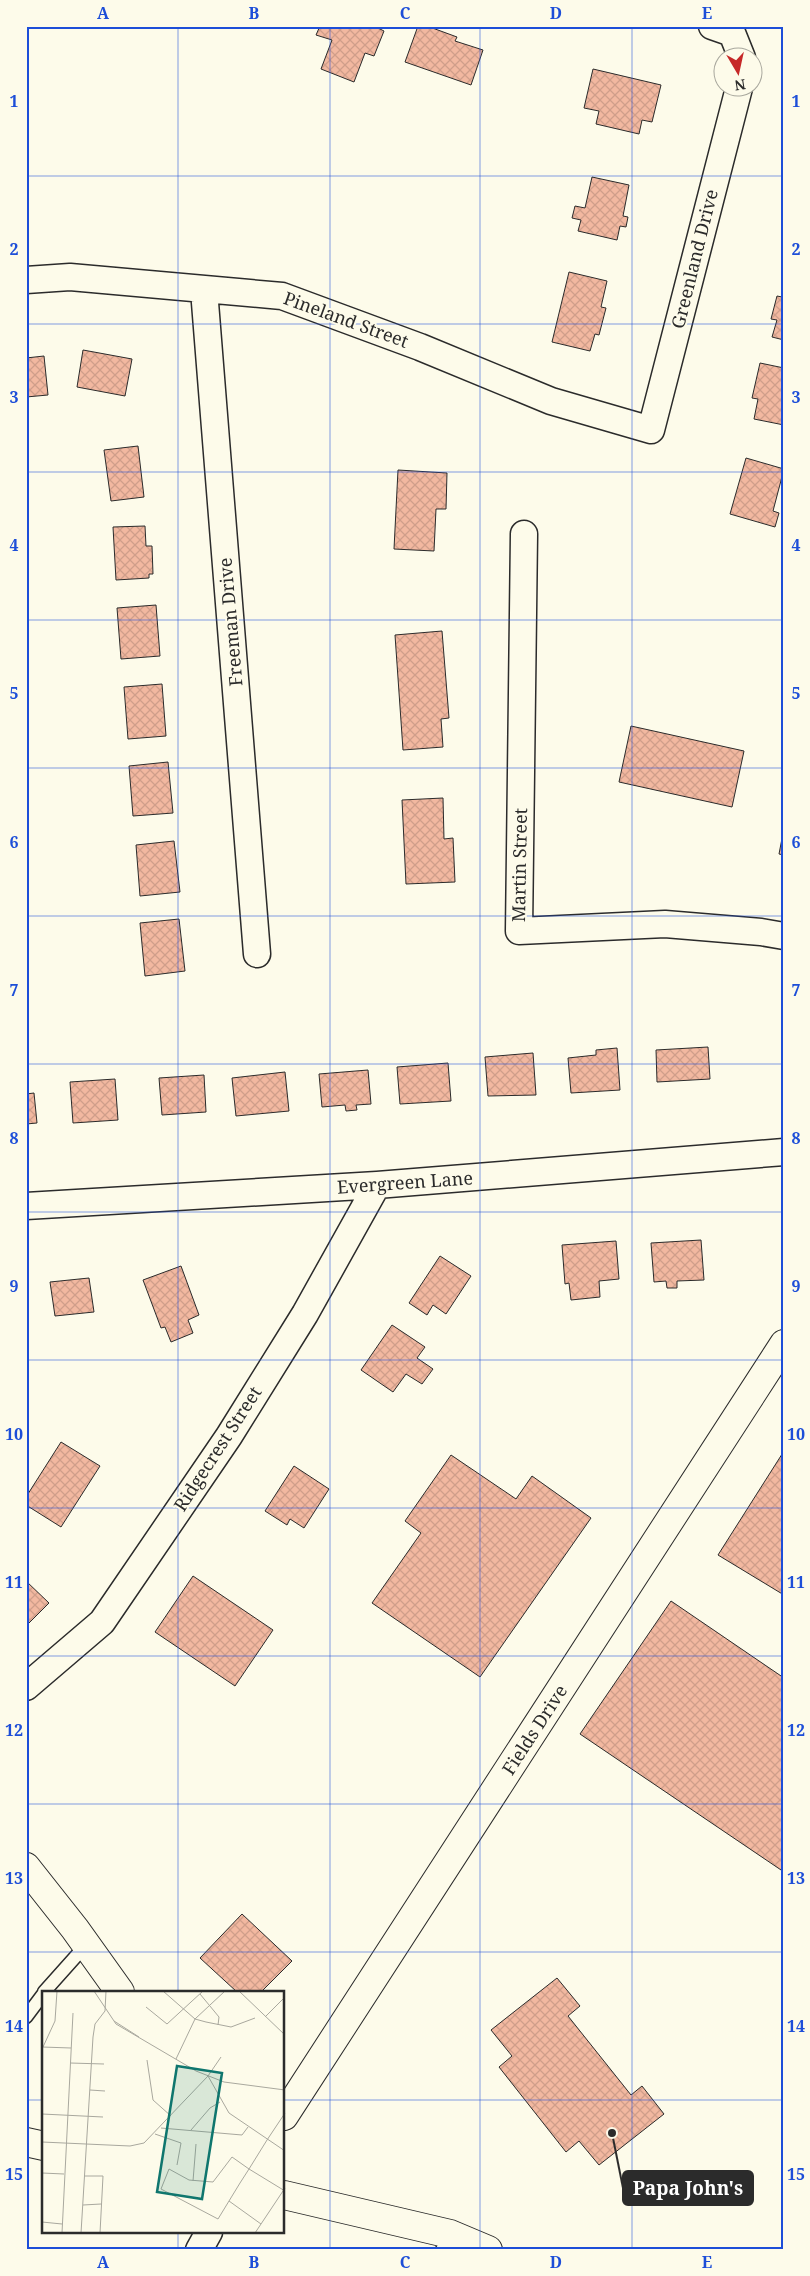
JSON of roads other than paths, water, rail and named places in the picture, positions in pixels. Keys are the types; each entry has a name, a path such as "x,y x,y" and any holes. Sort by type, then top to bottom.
{"street":[{"path":"722,30 735,48"},
{"name":"Greenland Drive","path":"651,430 735,98"},
{"name":"Pineland Street","path":"26,280 70,278 282,296 420,347 551,401 651,430"},
{"name":"Freeman Drive","path":"204,290 257,954"},
{"name":"Martin Street","path":"524,534 519,932 664,924 761,932 784,936"},
{"name":"Evergreen Lane","path":"26,1206 377,1186 784,1152"},
{"name":"Ridgecrest Street","path":"26,1687 102,1622 244,1412 305,1314 377,1186"},
{"name":"Fields Drive","path":"285,2114 776,1371 784,1344"},
{"path":"26,1867 86,1944 119,1991"},
{"path":"26,2142 42,2146"},
{"path":"285,2195 446,2242 488,2250"},
{"path":"199,2250 208,2234"}],"lane":[{"path":"45,1991 86,1944"},
{"path":"26,2017 42,1995"}],"place":[{"name":"Papa John's","path":"612,2133"}]}
